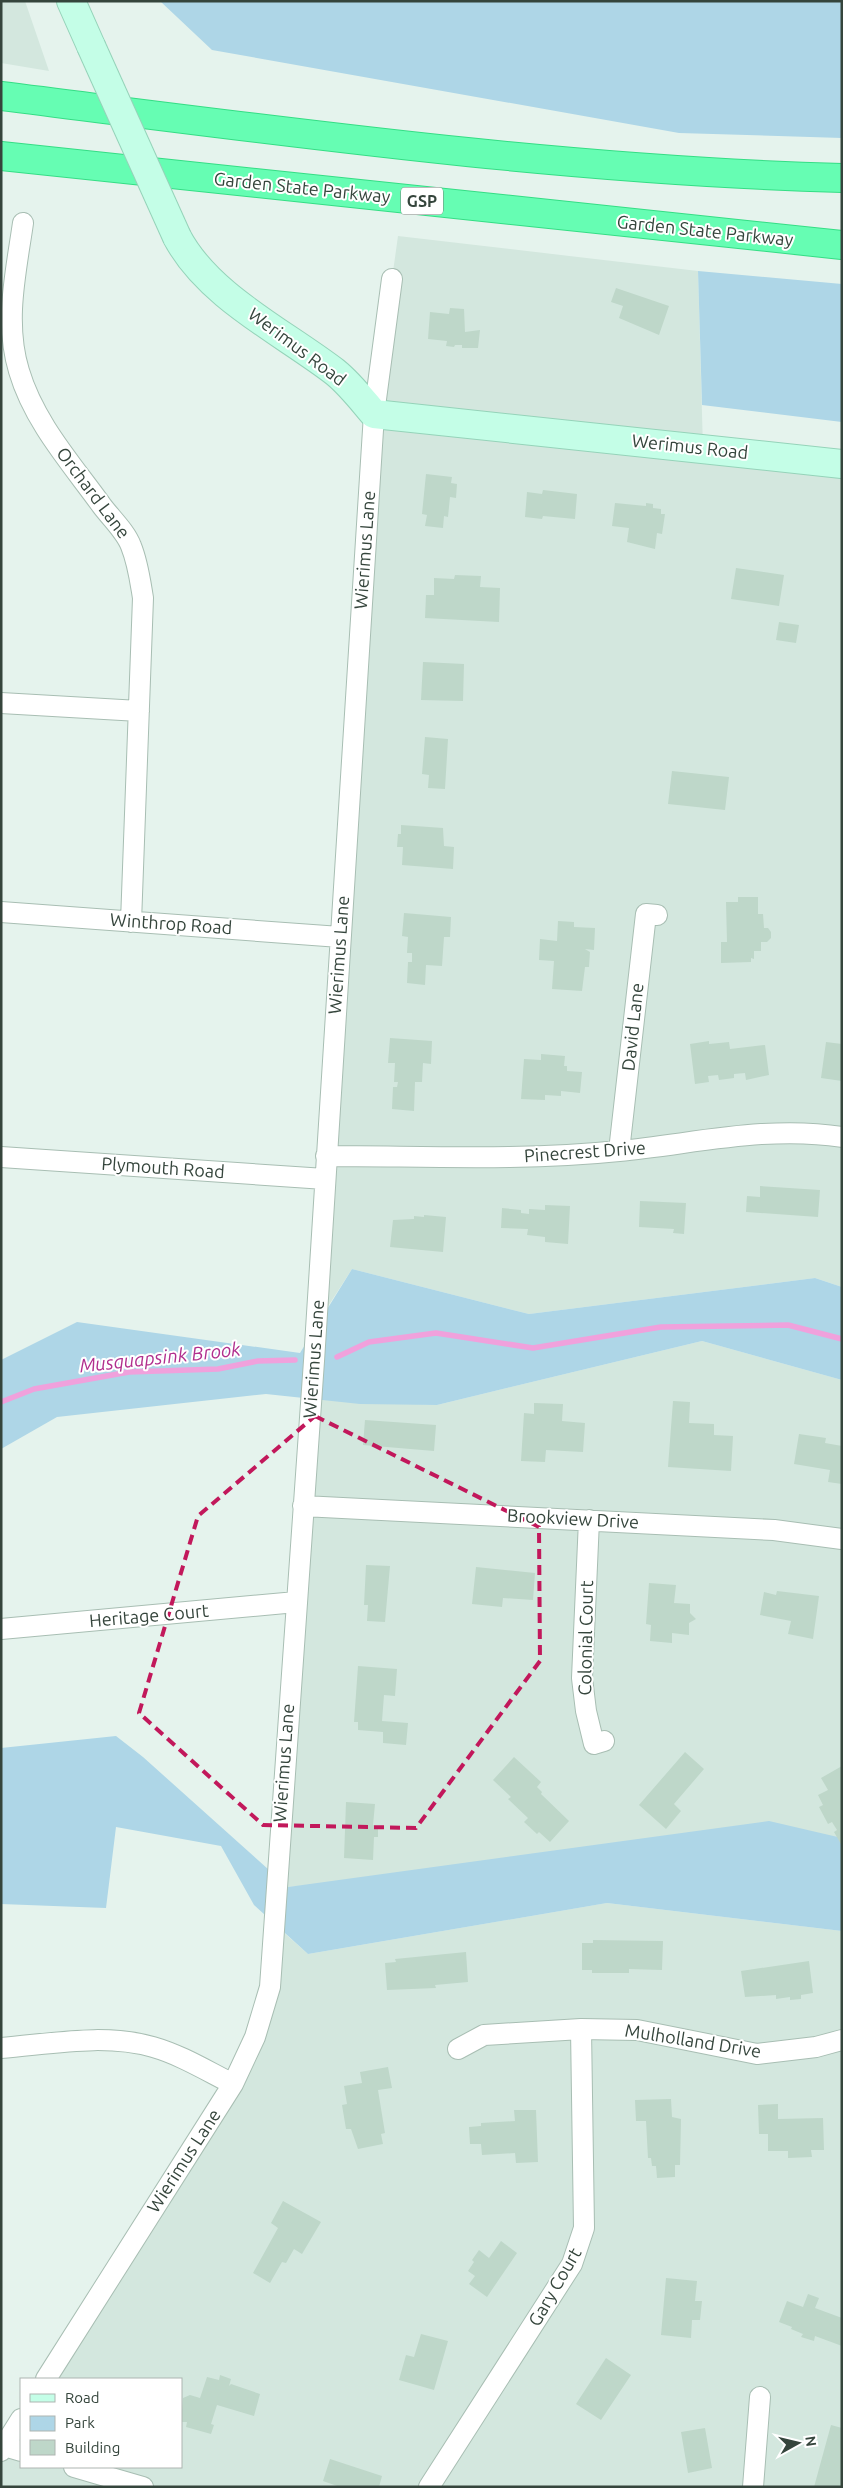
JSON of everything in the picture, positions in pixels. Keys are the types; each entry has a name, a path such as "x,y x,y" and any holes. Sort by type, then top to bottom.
{"highway":[{"path":"1,96 548,161 734,175 842,178"},
{"name":"Garden State Parkway","path":"1,156 842,245"}],"main road":[{"name":"Werimus Road","path":"71,1 177,237 200,270 226,294 337,374 374,414 842,464"}],"street":[{"name":"Orchard Lane","path":"23,224 11,314 18,370 42,425 131,544 139,570 143,598 131,922"},
{"name":"Wierimus Lane","path":"47,2378 233,2084 255,2037 270,1987 325,1179 374,414 392,279"},
{"path":"1,703 139,711"},
{"name":"Winthrop Road","path":"1,912 340,937"},
{"name":"David Lane","path":"619,1151 646,914 657,915"},
{"name":"Pinecrest Drive","path":"326,1156 544,1156 619,1151 754,1134 796,1133 842,1137"},
{"name":"Plymouth Road","path":"1,1157 325,1179"},
{"name":"Brookview Drive","path":"303,1506 774,1530 842,1539"},
{"name":"Colonial Court","path":"589,1520 582,1678 586,1711 594,1744 604,1740"},
{"name":"Heritage Court","path":"1,1629 296,1602"},
{"name":"Mulholland Drive","path":"458,2050 484,2035 581,2029 638,2030 757,2054 816,2047 842,2040"},
{"name":"Gary Court","path":"430,2487 572,2264 580,2243 584,2228 581,2029"},
{"path":"1,2048 98,2039 126,2041 169,2053 233,2084"},
{"path":"754,2487 760,2397"},
{"path":"9,2450 20,2422"},
{"path":"77,2468 143,2487"}],"highlighted area":[{"path":"315,1416 539,1527 540,1661 416,1828 263,1825 139,1713 198,1516"}],"shaded area":[{"path":"1,1 25,1 49,71 1,63"},
{"path":"398,236 698,271 703,449 842,464 842,1287 815,1278 529,1314 352,1269 316,1325 392,279"},
{"path":"702,1341 842,1380 842,1838 288,1887 276,1876 311,1399 437,1405"},
{"path":"607,1903 842,1931 842,2487 1,2487 1,2451 20,2421 20,2468 182,2468 182,2378 47,2378 255,2037 274,1924 308,1954"}],"green space":[{"path":"160,1 842,1 842,138 679,133 212,50"},
{"path":"698,271 842,284 842,422 702,405"},
{"path":"352,1269 529,1314 815,1278 842,1287 842,1380 702,1341 437,1405 360,1404 266,1394 57,1417 1,1449 1,1360 77,1322 300,1353"},
{"path":"116,1736 143,1757 288,1887 769,1821 842,1838 842,1931 607,1903 308,1954 254,1905 221,1846 116,1827 106,1908 1,1904 1,1748"}],"building":[{"path":"616,288 669,306 659,335 619,318 623,306 611,302"},
{"path":"450,308 464,309 465,332 480,330 478,348 462,348 462,345 446,346 447,341 428,339 430,312 449,314"},
{"path":"426,474 452,477 451,483 457,484 456,498 450,497 448,517 444,516 443,528 425,526 427,515 422,514"},
{"path":"543,490 577,494 575,519 543,516 542,519 525,517 527,492 542,494"},
{"path":"615,503 646,506 646,503 653,504 653,508 661,509 661,514 665,514 662,534 657,533 655,549 627,542 629,528 612,526"},
{"path":"736,568 784,575 779,606 731,599"},
{"path":"455,575 481,576 480,587 500,588 499,622 425,618 426,595 434,595 434,578 454,579"},
{"path":"779,622 799,625 796,643 776,640"},
{"path":"423,662 464,664 463,701 421,700"},
{"path":"425,737 448,739 445,789 428,788 429,775 422,774"},
{"path":"672,771 729,777 725,810 668,804"},
{"path":"401,825 443,828 444,846 454,847 453,869 402,865 403,847 397,847 398,834 401,834"},
{"path":"738,897 758,897 758,914 763,914 764,928 768,928 771,932 771,938 767,942 761,942 761,951 754,951 754,959 751,958 751,962 721,963 721,942 727,942 726,902 738,902"},
{"path":"404,913 451,917 450,937 444,937 442,966 426,965 425,985 407,983 408,962 412,962 412,953 407,953 408,937 402,936"},
{"path":"558,921 574,922 574,927 595,928 594,950 585,949 590,952 589,967 585,967 582,991 552,989 554,961 539,960 540,939 557,941"},
{"path":"390,1038 432,1041 431,1064 423,1063 422,1082 415,1082 414,1111 392,1109 393,1087 397,1087 398,1082 394,1082 395,1063 388,1063"},
{"path":"709,1041 709,1044 729,1042 730,1049 765,1045 769,1075 746,1080 745,1073 734,1074 734,1078 719,1080 718,1075 708,1076 709,1082 695,1084 690,1044"},
{"path":"826,1042 842,1044 842,1081 821,1078"},
{"path":"541,1054 565,1056 564,1066 567,1066 567,1071 582,1072 580,1093 561,1091 561,1096 545,1095 545,1100 521,1099 524,1059 541,1060"},
{"path":"760,1186 820,1190 818,1217 746,1212 747,1196 760,1197"},
{"path":"640,1201 686,1203 684,1234 673,1233 674,1229 639,1227"},
{"path":"545,1205 570,1206 568,1244 545,1242 545,1237 527,1235 528,1229 501,1228 502,1208 521,1210 521,1213 529,1214 529,1209 545,1210"},
{"path":"424,1215 446,1217 443,1252 390,1247 393,1220 414,1219 414,1216 424,1217"},
{"path":"673,1401 690,1402 689,1423 714,1424 714,1435 733,1436 731,1471 668,1467"},
{"path":"534,1403 563,1404 562,1421 585,1423 583,1452 546,1450 545,1462 521,1461 524,1413 534,1414"},
{"path":"365,1420 436,1425 434,1451 363,1445"},
{"path":"799,1434 826,1438 825,1443 842,1446 842,1484 828,1482 830,1470 794,1464"},
{"path":"366,1565 390,1566 385,1622 367,1621 368,1605 364,1605"},
{"path":"476,1567 535,1573 533,1600 503,1598 502,1607 472,1604"},
{"path":"649,1583 676,1585 674,1603 690,1604 690,1613 696,1619 689,1623 689,1635 672,1633 672,1643 650,1641 651,1625 646,1624"},
{"path":"777,1591 819,1596 813,1639 788,1634 791,1621 760,1615 764,1592 776,1595"},
{"path":"358,1666 397,1669 395,1696 384,1695 382,1721 408,1723 406,1745 383,1743 383,1732 358,1730 358,1722 354,1722"},
{"path":"685,1752 704,1769 674,1804 681,1811 666,1829 639,1805"},
{"path":"514,1757 541,1782 537,1787 542,1792 541,1794 569,1821 550,1842 539,1832 537,1834 524,1822 528,1818 508,1799 511,1797 493,1780"},
{"path":"842,1766 842,1846 834,1832 837,1830 832,1822 828,1824 819,1807 823,1805 818,1795 828,1790 821,1778"},
{"path":"346,1802 375,1804 373,1825 378,1826 378,1837 374,1837 373,1860 344,1858"},
{"path":"593,1940 663,1941 662,1970 629,1969 629,1973 592,1973 592,1970 582,1970 582,1943 593,1943"},
{"path":"466,1952 468,1982 435,1985 436,1988 387,1990 385,1963 396,1962 395,1959"},
{"path":"809,1961 813,1993 801,1995 801,1999 790,2000 790,1997 776,1999 776,1995 745,1997 741,1971"},
{"path":"388,2067 392,2088 378,2090 385,2133 381,2134 383,2144 358,2149 351,2129 346,2129 342,2105 347,2104 344,2086 362,2083 360,2072"},
{"path":"671,2099 672,2117 681,2119 680,2165 675,2165 675,2177 657,2178 656,2166 652,2166 651,2158 648,2158 646,2121 636,2121 635,2100"},
{"path":"778,2104 778,2119 823,2118 824,2150 811,2150 812,2157 788,2158 788,2151 768,2151 768,2134 759,2134 758,2105"},
{"path":"514,2110 536,2110 538,2162 516,2163 515,2153 482,2155 481,2144 470,2144 469,2127 481,2126 481,2123 515,2121"},
{"path":"283,2201 321,2222 302,2254 294,2249 286,2263 282,2262 270,2283 253,2273 278,2228 271,2223"},
{"path":"501,2241 517,2253 487,2297 469,2284 475,2276 468,2271 474,2262 472,2260 479,2250 489,2258"},
{"path":"666,2278 697,2281 695,2301 702,2301 700,2320 692,2320 691,2338 661,2335"},
{"path":"808,2294 819,2298 815,2308 842,2318 842,2346 815,2336 814,2341 801,2337 803,2334 779,2322 787,2301 803,2307"},
{"path":"421,2334 448,2341 434,2390 399,2380 406,2355 414,2357"},
{"path":"606,2358 631,2375 601,2420 576,2404"},
{"path":"220,2375 231,2379 229,2386 231,2384 260,2394 254,2416 217,2405 211,2424 214,2425 211,2434 186,2427 187,2422 182,2422 183,2398 190,2395 200,2398 207,2377 219,2380"},
{"path":"831,2425 842,2428 842,2487 814,2487"},
{"path":"705,2428 712,2468 688,2473 681,2432"},
{"path":"330,2459 382,2476 379,2487 340,2487 323,2481"}],"waterway":[{"name":"Musquapsink Brook","path":"337,1357 369,1342 436,1333 533,1348 661,1327 788,1325 842,1339"},
{"name":"Musquapsink Brook","path":"1,1402 34,1389 129,1372 218,1369 258,1361 295,1360"}]}
